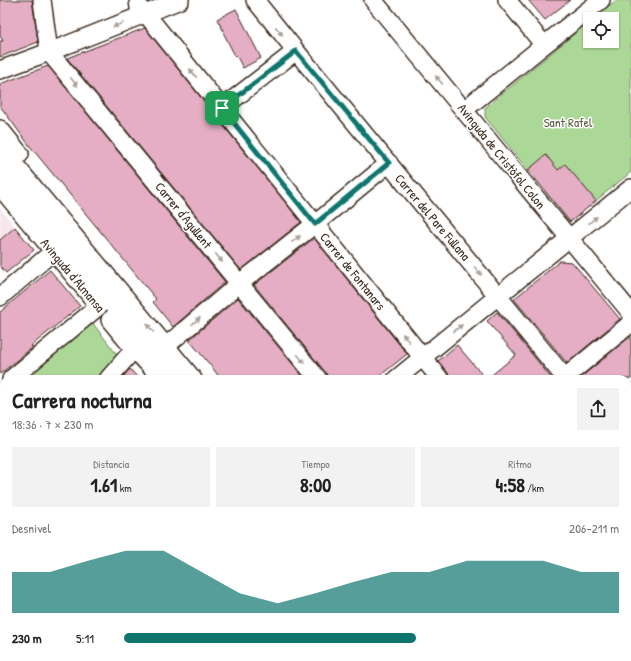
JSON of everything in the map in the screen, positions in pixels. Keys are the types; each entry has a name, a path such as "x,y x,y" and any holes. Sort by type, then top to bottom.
{"street":[{"path":"42,0 49,52"},
{"path":"0,70 49,52 141,10 180,0"},
{"name":"Carrer del Pare Fullana","path":"255,0 563,375"},
{"name":"Avinguda de Cristòfol Colon","path":"373,0 631,313"},
{"path":"507,0 544,45"},
{"path":"464,110 601,0"},
{"name":"Carrer de Fontanars","path":"141,10 222,108 437,375"},
{"path":"222,108 296,51"},
{"name":"Carrer d'Agullent","path":"49,52 315,375"},
{"path":"0,129 132,289 126,298 109,287 73,244 58,248 0,297"},
{"name":"Avinguda d'Almansa","path":"0,147 190,375"},
{"path":"166,346 240,283 389,163"},
{"name":"Avinguda d'Almansa","path":"0,167 99,306 170,375"},
{"name":"Avinguda d'Almansa","path":"0,187 125,320 147,361 158,375"},
{"path":"401,375 631,188"},
{"path":"16,375 99,306"},
{"path":"569,375 631,323"},
{"path":"112,375 139,344"}],"shaded area":[{"path":"0,208 15,227 0,240"}],"green space":[{"name":"Sant Rafel","path":"616,0 631,0 631,172 570,222 485,117 485,108 583,27 583,48 619,48 619,12 601,12"},
{"path":"91,321 118,356 102,375 28,375"}],"building":[{"path":"0,0 32,0 38,42 0,57 0,41 3,41 0,36"},
{"path":"528,0 570,0 545,20"},
{"path":"236,9 261,58 243,68 236,55 235,56 217,19"},
{"path":"145,28 301,222 241,270 67,58"},
{"path":"48,66 225,282 173,327 153,302 156,299 29,145 0,106 0,84"},
{"path":"546,155 558,170 565,164 596,201 570,222 528,170"},
{"path":"15,227 34,250 6,273 0,266 0,240"},
{"path":"314,238 407,354 381,375 327,375 254,285"},
{"path":"560,261 572,262 620,319 567,363 514,299"},
{"path":"50,270 80,306 31,346 33,347 0,374 0,312"},
{"path":"238,298 302,375 218,375 189,340"},
{"path":"497,312 549,375 492,375 516,355 487,321"},
{"path":"631,336 631,375 584,375"},
{"path":"457,345 483,375 449,375 438,361"},
{"path":"130,369 135,375 125,375"}],"route":[{"path":"296,51 389,163 315,224 222,108 296,51"}]}
